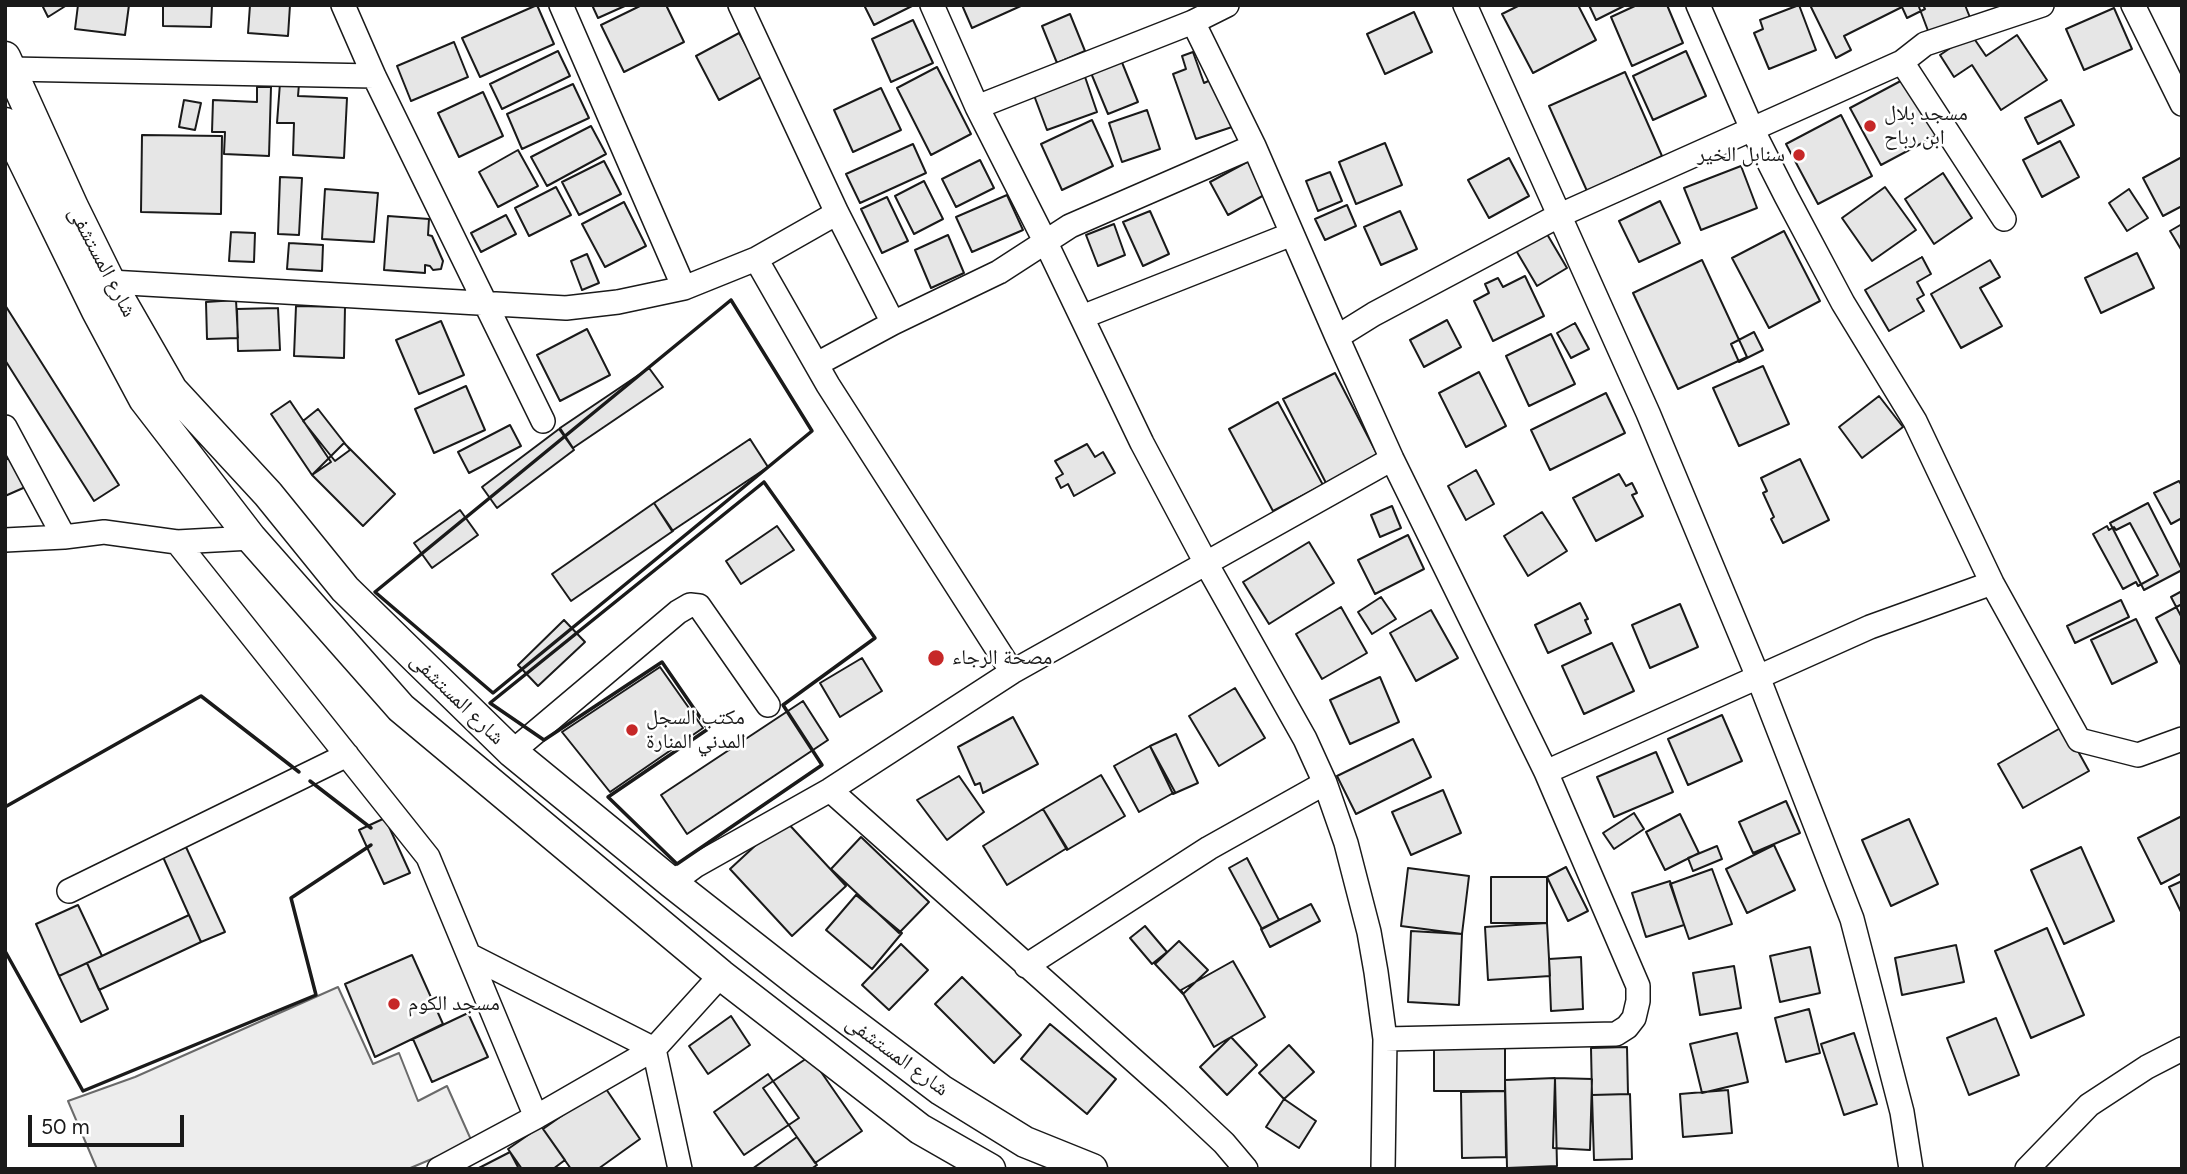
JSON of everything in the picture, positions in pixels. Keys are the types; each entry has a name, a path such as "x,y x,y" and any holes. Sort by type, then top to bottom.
{"main road":[{"name":"شارع المستشفى","path":"8,63 73,208 110,282 172,390 268,494 345,589 512,752 802,985 941,1090 1025,1142 1092,1169"},
{"name":"شارع المستشفى","path":"5,123 144,399 251,538 401,708 721,975 920,1129 990,1169"}],"street":[{"path":"343,5 374,76 543,421"},
{"path":"561,5 684,288"},
{"path":"740,5 837,214 893,323"},
{"path":"932,5 977,107 1142,443 1305,739 1325,783 1346,844 1369,932 1385,1039 1383,1169"},
{"path":"977,107 1193,22 1227,5"},
{"path":"1465,5 1648,413 1758,677 1852,919 1902,1112 1910,1169"},
{"path":"1698,5 1752,129 1843,303 1915,421 1992,583 2079,740 2138,755 2182,739"},
{"path":"1336,337 1558,216 1902,62 1925,44 2042,5"},
{"path":"2133,5 2182,104"},
{"path":"1193,22 1254,146 1392,459 1546,772 1638,986 1634,1018 1616,1034 1385,1039"},
{"path":"1902,62 2004,219"},
{"path":"8,63 374,76"},
{"path":"817,364 893,323 999,272 1070,226 1254,146"},
{"path":"110,282 566,308 618,302 684,288 755,259 837,214"},
{"path":"1082,317 1292,234"},
{"path":"755,259 817,364 1012,673"},
{"path":"8,439 64,537"},
{"path":"672,883 695,866 830,790 1012,673 1392,459"},
{"path":"5,540 103,532 177,542 251,538"},
{"path":"177,542 428,857 536,1118"},
{"path":"1546,772 1870,627 1992,583"},
{"path":"512,752 690,605 699,606 768,705"},
{"path":"69,891 347,755"},
{"path":"1026,966 1209,848 1325,783"},
{"path":"830,790 1166,1088 1224,1143 1246,1169"},
{"path":"468,955 654,1049"},
{"path":"439,1169 536,1118 654,1049 721,975"},
{"path":"654,1049 680,1169"},
{"path":"2027,1169 2089,1105 2147,1066 2182,1049"}],"shaded area":[{"path":"338,987 373,1064 399,1053 418,1101 447,1086 472,1142 408,1169 97,1169 68,1101 135,1077"}],"building":[{"path":"42,5 67,5 48,17"},
{"path":"78,5 129,5 125,35 75,29"},
{"path":"163,5 212,5 211,27 163,26"},
{"path":"250,5 290,5 288,36 248,33"},
{"path":"537,5 554,44 480,77 462,38"},
{"path":"592,5 627,5 598,18"},
{"path":"642,5 666,5 684,42 624,72 601,25"},
{"path":"864,5 914,5 874,25"},
{"path":"962,5 1023,5 972,28"},
{"path":"1520,5 1578,5 1596,40 1533,73 1502,14"},
{"path":"1589,5 1626,5 1596,20"},
{"path":"1637,5 1667,5 1683,43 1632,66 1611,17"},
{"path":"1799,5 1816,50 1769,69 1754,33 1763,29 1760,20"},
{"path":"1810,5 1923,5 1925,9 1907,18 1902,7 1844,36 1851,50 1836,58"},
{"path":"1965,5 1971,20 1930,36 1919,7"},
{"path":"2114,8 2132,49 2084,70 2066,29"},
{"path":"1414,12 1432,52 1385,74 1367,34"},
{"path":"1070,14 1085,51 1057,63 1042,26"},
{"path":"913,20 933,63 891,82 872,39"},
{"path":"739,33 763,76 719,100 696,56"},
{"path":"1971,34 1986,56 2017,35 2047,80 2001,110 1972,65 1954,77 1940,55"},
{"path":"454,42 468,77 411,101 397,66"},
{"path":"558,51 570,76 502,109 490,84"},
{"path":"1686,51 1706,96 1653,120 1633,76"},
{"path":"1193,52 1204,83 1215,78 1232,127 1196,139 1173,74 1186,69 1182,56"},
{"path":"1121,60 1138,102 1108,114 1091,73"},
{"path":"937,67 971,134 931,155 897,88"},
{"path":"1083,71 1097,112 1047,130 1032,90"},
{"path":"1625,72 1662,156 1587,191 1549,106"},
{"path":"1910,76 1941,133 1881,165 1850,108"},
{"path":"280,83 299,84 298,96 347,98 344,158 293,155 294,123 277,123"},
{"path":"573,84 589,118 522,149 507,114"},
{"path":"257,87 271,87 269,156 224,154 225,132 212,132 213,100 257,102"},
{"path":"881,88 901,130 853,152 834,110"},
{"path":"483,92 503,136 459,157 438,113"},
{"path":"184,100 201,103 195,130 179,127"},
{"path":"2061,100 2074,125 2038,144 2025,118"},
{"path":"1147,110 1160,149 1122,162 1109,123"},
{"path":"1841,115 1872,176 1818,204 1786,144"},
{"path":"1092,120 1113,166 1062,190 1041,144"},
{"path":"591,126 606,154 547,186 531,157"},
{"path":"142,135 222,136 221,214 141,212"},
{"path":"2060,141 2079,177 2042,197 2023,160"},
{"path":"1385,143 1402,185 1356,204 1339,162"},
{"path":"913,144 926,173 860,203 846,174"},
{"path":"518,150 538,186 498,207 479,172"},
{"path":"2182,157 2182,206 2163,216 2143,178"},
{"path":"1509,158 1529,196 1489,218 1468,180"},
{"path":"980,160 994,188 956,207 942,179"},
{"path":"604,161 621,194 579,215 562,182"},
{"path":"1249,161 1266,194 1228,215 1210,182"},
{"path":"1741,166 1757,208 1701,230 1684,188"},
{"path":"1330,172 1342,201 1318,211 1306,181"},
{"path":"1943,173 1972,218 1934,244 1905,199"},
{"path":"280,177 302,178 299,235 278,234"},
{"path":"924,181 943,219 914,234 895,196"},
{"path":"556,187 571,215 529,236 515,208"},
{"path":"1885,187 1916,230 1872,261 1842,218"},
{"path":"325,189 378,193 374,242 322,239"},
{"path":"2129,189 2148,218 2127,231 2109,203"},
{"path":"1007,195 1023,230 972,252 956,217"},
{"path":"887,197 908,241 882,253 861,209"},
{"path":"1660,201 1680,243 1639,262 1619,221"},
{"path":"624,202 646,246 605,267 582,224"},
{"path":"1347,205 1356,226 1325,240 1315,219"},
{"path":"1150,211 1169,254 1143,266 1123,222"},
{"path":"1400,211 1417,249 1381,265 1364,227"},
{"path":"506,215 516,234 481,252 471,233"},
{"path":"388,216 429,219 428,235 432,236 443,261 441,269 433,270 425,265 425,273 384,270"},
{"path":"1114,224 1125,255 1098,266 1086,235"},
{"path":"2182,224 2182,251 2170,231"},
{"path":"1544,229 1567,268 1537,286 1514,247"},
{"path":"1784,231 1820,301 1769,328 1732,258"},
{"path":"231,232 255,233 254,262 229,261"},
{"path":"948,235 964,273 931,288 915,250"},
{"path":"289,243 323,245 322,271 287,269"},
{"path":"2137,253 2154,288 2101,313 2085,278"},
{"path":"587,254 599,283 582,290 571,261"},
{"path":"1922,257 1931,274 1917,282 1924,295 1917,299 1924,311 1889,331 1865,290"},
{"path":"1702,260 1747,357 1678,389 1633,293"},
{"path":"1990,260 2000,277 1980,288 2002,326 1961,348 1931,294"},
{"path":"1525,276 1544,316 1493,341 1474,301 1489,293 1485,284 1498,278 1503,287"},
{"path":"236,300 238,338 207,339 206,302"},
{"path":"5,305 119,485 94,501 5,360"},
{"path":"296,306 345,307 344,358 294,356"},
{"path":"278,308 280,350 238,351 237,309"},
{"path":"1447,320 1461,347 1424,367 1410,340"},
{"path":"441,321 464,375 419,394 396,340"},
{"path":"1575,323 1589,349 1571,358 1557,333"},
{"path":"587,329 610,375 560,401 537,355"},
{"path":"1754,332 1763,350 1739,362 1731,344"},
{"path":"1551,334 1575,384 1529,406 1506,356"},
{"path":"1763,366 1789,424 1739,446 1713,388"},
{"path":"649,368 663,387 573,448 560,428"},
{"path":"1479,372 1506,426 1466,447 1439,393"},
{"path":"1335,373 1378,456 1326,483 1283,399"},
{"path":"466,386 485,430 434,453 415,409"},
{"path":"1606,393 1625,433 1550,470 1531,430"},
{"path":"1879,396 1903,427 1862,458 1839,427"},
{"path":"290,401 331,462 312,475 271,414"},
{"path":"1278,402 1323,485 1273,511 1229,429"},
{"path":"318,409 350,450 335,461 303,421"},
{"path":"510,425 521,446 469,473 458,452"},
{"path":"559,429 574,450 497,508 482,487"},
{"path":"750,439 768,467 672,531 654,503"},
{"path":"344,443 395,494 363,526 312,475"},
{"path":"1087,444 1095,457 1103,452 1115,473 1074,496 1068,484 1061,488 1056,478 1063,474 1055,461"},
{"path":"16,455 30,485 5,496 5,460"},
{"path":"1800,459 1829,520 1783,543 1771,519 1774,517 1763,493 1767,491 1761,478"},
{"path":"1476,470 1494,504 1466,520 1448,486"},
{"path":"1619,474 1626,486 1632,483 1637,493 1632,495 1643,516 1596,541 1573,498"},
{"path":"2179,481 2182,486 2182,518 2171,524 2154,493"},
{"path":"654,503 673,531 571,601 552,574"},
{"path":"2148,503 2182,570 2144,590 2110,523"},
{"path":"1392,506 1401,528 1380,537 1371,515"},
{"path":"460,510 478,535 432,568 414,543"},
{"path":"1542,512 1567,551 1528,576 1504,536"},
{"path":"2130,523 2158,575 2138,586 2136,582 2123,589 2093,534 2107,526 2109,530 2114,527 2116,530"},
{"path":"777,526 794,550 741,584 726,561"},
{"path":"1408,535 1424,569 1375,594 1358,560"},
{"path":"1309,542 1334,583 1269,624 1243,582"},
{"path":"2182,591 2182,618 2171,597"},
{"path":"1381,597 1396,619 1372,634 1358,612"},
{"path":"2121,600 2129,617 2075,643 2067,626"},
{"path":"1580,603 1591,633 1548,653 1535,625"},
{"path":"1680,604 1698,647 1650,668 1632,625"},
{"path":"2182,604 2182,667 2156,618"},
{"path":"1341,607 1367,653 1322,679 1296,634"},
{"path":"1431,610 1458,658 1416,681 1390,633"},
{"path":"2136,619 2157,662 2112,684 2091,640"},
{"path":"564,620 585,642 538,686 518,665"},
{"path":"1612,643 1634,691 1584,714 1562,666"},
{"path":"862,658 882,691 840,717 820,683"},
{"name":"مكتب السجل المدني المنارة","path":"660,667 703,728 610,792 562,732"},
{"path":"1380,677 1399,722 1350,744 1330,700"},
{"path":"1235,688 1265,738 1219,766 1189,716"},
{"path":"803,701 828,740 687,834 661,795"},
{"path":"1722,715 1742,761 1688,785 1668,739"},
{"path":"1013,717 1038,764 983,793 980,783 975,785 958,747"},
{"path":"2064,726 2089,771 2023,808 1998,764"},
{"path":"1176,734 1198,783 1173,794 1150,746"},
{"path":"1413,739 1431,777 1356,814 1337,776"},
{"path":"1150,746 1175,792 1139,812 1114,766"},
{"path":"1656,752 1673,792 1614,817 1597,777"},
{"path":"1101,775 1125,816 1067,850 1043,809"},
{"path":"959,776 984,812 947,840 917,800"},
{"path":"1443,790 1461,833 1411,855 1392,812"},
{"path":"1786,801 1800,833 1753,853 1739,822"},
{"path":"1043,809 1067,848 1007,885 983,846"},
{"path":"1634,813 1644,829 1614,849 1603,833"},
{"path":"1680,814 1699,853 1665,870 1646,832"},
{"path":"2182,816 2182,873 2161,884 2138,838"},
{"path":"385,818 410,873 384,884 359,830"},
{"path":"784,819 846,886 792,936 730,869"},
{"path":"1909,819 1938,884 1891,906 1862,840"},
{"path":"861,837 929,902 899,933 831,869"},
{"path":"1774,845 1795,890 1747,913 1726,869"},
{"path":"1717,846 1722,859 1693,871 1688,858"},
{"path":"186,847 225,932 201,942 163,857"},
{"path":"2081,847 2114,921 2064,944 2031,870"},
{"path":"1247,858 1279,920 1262,929 1229,868"},
{"path":"1566,867 1588,911 1568,921 1547,877"},
{"path":"1408,868 1469,876 1462,934 1401,926"},
{"path":"1712,869 1732,924 1689,939 1670,884"},
{"path":"1491,877 1547,877 1547,923 1491,923"},
{"path":"1670,881 1684,925 1646,937 1632,893"},
{"path":"2182,881 2182,914 2169,887"},
{"path":"856,895 902,933 872,969 826,930"},
{"path":"1311,904 1320,921 1270,947 1261,929"},
{"path":"78,905 102,956 59,976 36,924"},
{"path":"189,915 201,942 99,990 87,963"},
{"path":"1547,923 1550,976 1488,980 1485,927"},
{"path":"1145,926 1167,952 1152,964 1130,938"},
{"path":"2047,928 2084,1015 2031,1038 1995,951"},
{"path":"1411,931 1462,934 1459,1005 1408,1002"},
{"path":"1179,941 1208,970 1183,994 1155,964"},
{"path":"901,944 928,970 889,1010 862,985"},
{"path":"1956,945 1964,982 1902,995 1895,958"},
{"path":"1810,947 1820,993 1780,1002 1770,956"},
{"name":"مسجد الكوم","path":"412,955 443,1024 375,1057 345,984"},
{"path":"1581,957 1583,1009 1551,1011 1549,959"},
{"path":"1233,961 1265,1017 1214,1047 1181,990"},
{"path":"87,963 108,1009 81,1022 59,976"},
{"path":"1734,966 1741,1008 1700,1015 1693,973"},
{"path":"962,977 1021,1035 994,1063 935,1004"},
{"path":"1809,1009 1820,1053 1786,1062 1775,1018"},
{"path":"468,1013 488,1057 432,1082 413,1039"},
{"path":"731,1016 750,1045 708,1074 689,1046"},
{"path":"1996,1018 2019,1075 1969,1095 1947,1038"},
{"path":"1050,1024 1116,1079 1087,1114 1021,1059"},
{"path":"1737,1033 1748,1082 1702,1093 1690,1044"},
{"path":"1854,1033 1877,1104 1844,1115 1821,1044"},
{"path":"1231,1037 1257,1065 1227,1095 1200,1067"},
{"path":"1289,1045 1314,1072 1284,1099 1259,1073"},
{"path":"1434,1045 1505,1045 1505,1091 1434,1091"},
{"path":"1627,1047 1628,1094 1592,1095 1591,1048"},
{"path":"810,1056 862,1131 815,1163 763,1088"},
{"path":"768,1074 799,1118 744,1155 714,1112"},
{"path":"1555,1078 1557,1166 1507,1168 1505,1080"},
{"path":"1555,1078 1592,1079 1590,1150 1553,1148"},
{"path":"604,1086 640,1139 598,1169 571,1169 543,1129"},
{"path":"1728,1090 1732,1133 1683,1137 1680,1094"},
{"path":"1505,1091 1506,1157 1462,1158 1461,1092"},
{"path":"1630,1094 1632,1159 1594,1160 1592,1095"},
{"path":"1284,1099 1316,1121 1299,1148 1266,1127"},
{"path":"541,1126 565,1160 553,1169 522,1169 508,1149"},
{"path":"797,1137 817,1165 811,1169 752,1169"},
{"path":"510,1152 519,1169 477,1169"}],"wall":[{"path":"731,300 812,431 493,693 375,592 731,300"},
{"path":"764,482 875,638 783,705 822,765 677,864 608,797 708,729 662,662 544,740 490,703 764,482"},
{"path":"5,807 201,696 299,772"},
{"path":"310,781 371,828"},
{"path":"5,951 83,1091 316,995 291,898 371,845"}],"place":[{"name":"مسجد بلال ابن رباح","path":"1870,126"},
{"name":"سنابل الخير","path":"1799,155"},
{"name":"مصحة الرجاء","path":"936,658"},
{"name":"مكتب السجل المدني المنارة","path":"632,730"},
{"name":"مسجد الكوم","path":"394,1004"}]}
